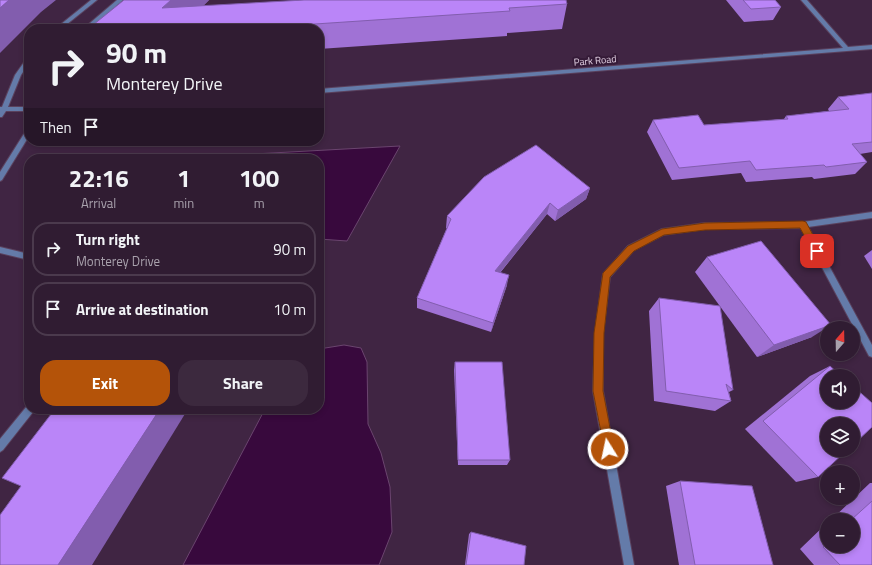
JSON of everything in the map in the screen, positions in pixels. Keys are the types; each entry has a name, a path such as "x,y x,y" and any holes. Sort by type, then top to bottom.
{"street":[{"path":"64,24 94,0"},
{"path":"92,24 120,0"},
{"path":"804,0 847,49"},
{"name":"Park Road","path":"324,92 872,47"},
{"path":"0,115 18,75 24,66"},
{"path":"2,109 24,108"},
{"path":"0,178 4,166 24,138"},
{"path":"629,565 598,391 599,333 606,276 631,248 662,232 705,226 803,225 872,215"},
{"path":"803,225 872,353"},
{"path":"0,250 24,256"},
{"path":"0,447 26,414"}],"shaded area":[{"path":"400,146 347,241 324,239 324,154 254,154"},
{"path":"344,345 361,348 367,362 368,424 381,453 390,487 392,532 379,565 183,565 262,414 324,414 324,348"}],"building":[{"path":"0,0 9,0 0,8"},
{"path":"124,0 171,0 162,8 304,0 566,0 567,4 509,8 510,11 315,24 94,24"},
{"path":"743,0 775,0 781,7 751,9"},
{"path":"872,93 872,142 852,144 867,162 826,167 824,165 756,170 750,161 679,168 653,120 698,115 704,125 788,119 786,116 849,109 838,97"},
{"path":"536,145 590,188 558,210 550,203 495,271 509,275 493,323 417,298 451,219 447,216 484,177"},
{"path":"761,241 828,321 820,321 820,329 774,345 707,257"},
{"path":"659,298 720,306 733,390 726,384 731,401 666,391"},
{"path":"455,362 502,362 510,460 458,460"},
{"path":"830,366 833,369 826,369"},
{"path":"820,374 820,409 860,409 860,392 872,403 872,427 860,438 860,417 820,417 820,457 839,457 831,465 820,465 820,475 818,477 763,421"},
{"path":"51,414 157,414 58,565 0,565 0,515 21,486 2,478"},
{"path":"680,481 752,486 773,565 695,565"},
{"path":"872,501 872,565 840,565 829,553 860,553 860,513 859,513"},
{"path":"471,532 526,546 524,565 466,565"}],"route":[{"path":"608,449 598,391 599,333 606,276 631,248 662,232 705,226 803,225 817,251"}]}
